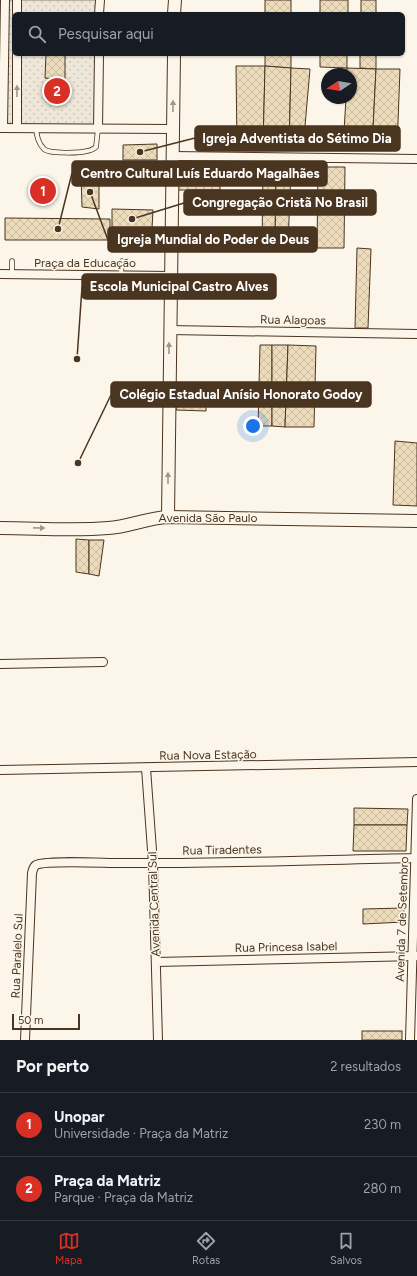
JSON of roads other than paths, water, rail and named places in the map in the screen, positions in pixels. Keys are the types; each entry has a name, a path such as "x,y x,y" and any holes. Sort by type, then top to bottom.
{"main road":[{"path":"174,12 175,0"},
{"path":"168,517 174,56"},
{"name":"Avenida São Paulo","path":"0,528 110,528 156,518 168,517 417,521"}],"street":[{"path":"4,0 1,128 173,129"},
{"path":"17,0 17,12"},
{"path":"100,0 100,12"},
{"path":"17,56 17,128"},
{"path":"98,129 99,56"},
{"path":"172,156 417,159"},
{"name":"Praça da Educação","path":"0,274 170,276"},
{"name":"Rua Alagoas","path":"170,330 417,334"},
{"path":"0,664 103,662"},
{"name":"Rua Nova Estação","path":"0,770 417,762"},
{"name":"Avenida Central Sul","path":"146,768 153,864 158,1040"},
{"name":"Avenida 7 de Setembro","path":"410,1040 415,956 417,799"},
{"name":"Rua Tiradentes","path":"32,873 34,867 42,863 153,864 416,858"},
{"name":"Rua Paralelo Sul","path":"25,1040 32,873"},
{"name":"Rua Princesa Isabel","path":"156,962 415,956"}],"lane":[{"path":"36,129 37,138 43,148 46,151 53,152 87,151 93,149 96,147 98,129"},
{"path":"12,261 12,274"},
{"path":"121,275 122,261"}],"place":[{"name":"Praça da Matriz","path":"57,91"},
{"name":"Igreja Adventista do Sétimo Dia","path":"140,152"},
{"name":"Unopar","path":"43,191"},
{"name":"Igreja Mundial do Poder de Deus","path":"90,192"},
{"name":"Congregação Cristã No Brasil","path":"132,219"},
{"name":"Centro Cultural Luís Eduardo Magalhães","path":"58,229"},
{"name":"Escola Municipal Castro Alves","path":"77,359"},
{"name":"Colégio Estadual Anísio Honorato Godoy","path":"78,463"}]}
